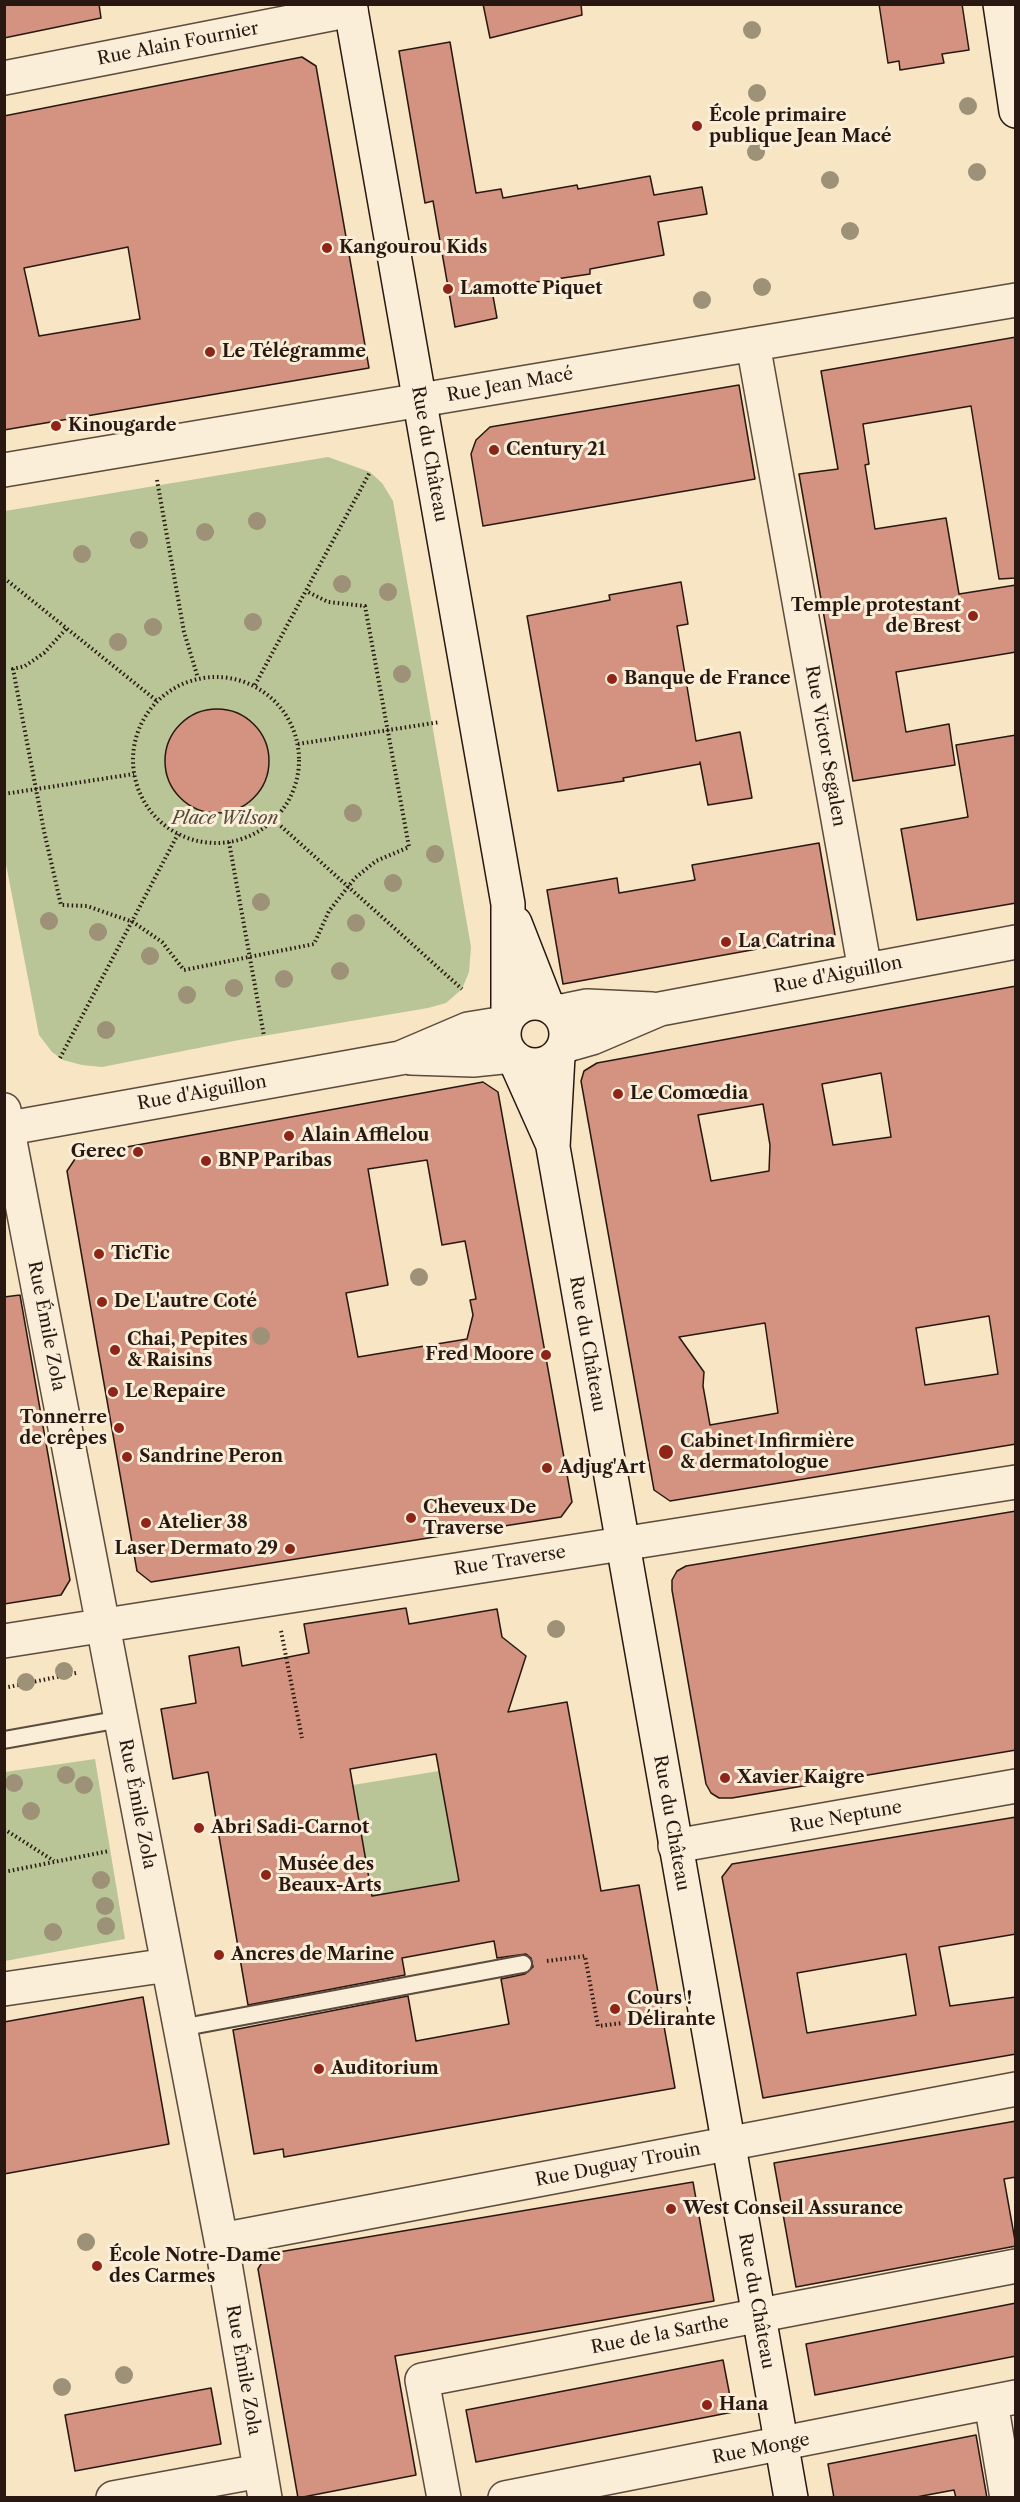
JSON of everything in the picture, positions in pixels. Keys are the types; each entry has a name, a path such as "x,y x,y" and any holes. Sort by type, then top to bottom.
{"street":[{"path":"1000,4 1016,111"},
{"name":"Rue Alain Fournier","path":"4,78 350,7"},
{"name":"Rue du Château","path":"350,7 508,904 507,1020"},
{"name":"Rue Jean Macé","path":"4,470 1016,300"},
{"name":"Rue Victor Segalen","path":"753,344 865,970"},
{"name":"Rue du Château","path":"508,904 553,1009"},
{"name":"Rue d'Aiguillon","path":"561,1051 660,1009 1016,942"},
{"path":"534,1002 553,1009 567,1035 561,1051 538,1066 525,1065 513,1057 506,1048 503,1035 507,1020 522,1005 534,1002"},
{"name":"Rue d'Aiguillon","path":"553,1009 587,1006 660,1009"},
{"name":"Rue d'Aiguillon","path":"400,1058 468,1029 507,1020"},
{"name":"Rue du Château","path":"561,1051 554,1147 791,2498"},
{"name":"Rue du Château","path":"513,1057 554,1147"},
{"name":"Rue d'Aiguillon","path":"6,1122 400,1058 473,1060 513,1057"},
{"name":"Rue Émile Zola","path":"6,1122 180,2028 263,2484"},
{"name":"Rue Traverse","path":"4,1641 1016,1482"},
{"name":"Rue Neptune","path":"675,1846 1016,1786"},
{"path":"4,1989 168,1965"},
{"name":"Rue Duguay Trouin","path":"220,2240 1016,2089"},
{"name":"Rue de la Sarthe","path":"444,2498 422,2380 1016,2266"},
{"path":"1003,2399 1007,2498"},
{"name":"Rue Monge","path":"505,2498 538,2494 1003,2399"},
{"path":"113,2498 263,2484"}],"lane":[{"path":"4,1740 121,1719"},
{"path":"180,2028 523,1965"}],"path":[{"path":"255,686 370,472"},
{"path":"155,474 184,632 198,678"},
{"path":"4,578 157,701"},
{"path":"66,629 44,653 25,666 13,669 61,905 87,906 133,922 162,942 184,970 314,944 329,911 348,886 376,861 410,847 365,606 328,602 306,591"},
{"path":"217,676 255,686 275,700 290,720 298,744 299,771 291,797 274,820 254,835 229,842 203,842 178,834 157,819 142,799 134,774 134,748 142,722 157,701 176,687 198,678 217,676"},
{"path":"298,744 443,721"},
{"path":"4,794 134,774"},
{"path":"274,820 462,989"},
{"path":"60,1058 178,834"},
{"path":"229,842 264,1036"},
{"path":"275,1598 302,1738"},
{"path":"4,1688 72,1676 84,1668"},
{"path":"4,1829 54,1861"},
{"path":"4,1872 109,1851"},
{"path":"523,1965 585,1956 598,2026 623,2023"}],"green space":[{"name":"Place Wilson","path":"328,457 370,472 382,483 393,501 471,947 469,972 462,989 446,1003 428,1008 239,1040 102,1067 63,1060 52,1052 39,1035 5,859 5,511"},
{"path":"95,1759 125,1939 5,1961 5,1772"},
{"path":"439,1771 459,1881 372,1896 353,1785"}],"building":[{"path":"4,4 99,4 101,18 4,38"},
{"path":"483,4 581,4 582,15 490,38"},
{"path":"879,4 962,4 969,50 942,54 944,63 900,70 899,61 888,63"},
{"path":"450,42 476,193 501,189 503,198 577,185 578,189 650,176 654,195 702,187 707,214 658,222 664,255 590,269 590,274 529,283 491,285 497,318 455,327 433,201 425,203 399,51"},
{"path":"302,57 316,66 369,368 4,430 4,116","holes":["128,247 140,319 39,336 24,268"]},
{"path":"1016,337 1016,578 999,579 971,406 863,424 869,464 865,465 875,529 946,518 959,594 1016,585 1016,652 896,672 906,732 949,724 955,765 853,781 799,474 838,469 821,371"},
{"path":"739,385 755,479 483,526 471,454 476,440 490,427"},
{"name":"Banque de France","path":"681,582 688,624 677,626 696,741 740,732 752,798 708,805 700,762 700,764 623,778 624,781 558,791 527,616 610,600 609,595"},
{"path":"217,709 237,713 254,724 265,741 269,761 265,781 254,798 237,809 217,813 197,809 180,798 169,781 165,761 169,741 180,724 197,713"},
{"path":"1016,735 1016,903 917,920 901,829 968,817 956,745"},
{"path":"819,843 835,935 563,984 547,890 617,878 619,893 695,880 692,865"},
{"path":"1016,986 1016,1444 670,1501 654,1490 581,1081 584,1071 597,1063","holes":["881,1073 891,1137 833,1145 822,1084","763,1104 770,1145 769,1171 711,1181 698,1115","989,1316 998,1374 925,1385 916,1328","765,1323 778,1413 710,1425 703,1386 704,1372 679,1337"]},
{"path":"483,1082 498,1092 572,1502 561,1517 151,1582 137,1571 96,1338 67,1171 77,1156","holes":["427,1160 442,1245 465,1241 476,1299 470,1300 473,1315 467,1339 358,1357 346,1293 388,1285 368,1169"]},
{"path":"20,1295 70,1580 61,1595 4,1604 4,1297"},
{"path":"1016,1511 1016,1750 732,1798 719,1798 711,1793 706,1784 672,1590 672,1580 677,1571 686,1566"},
{"path":"406,1608 409,1624 497,1609 502,1637 526,1656 508,1712 567,1702 601,1891 639,1885 675,2088 284,2157 283,2149 254,2154 233,2030 408,1996 416,2041 509,2024 501,1979 525,1974 533,1967 531,1958 526,1954 497,1958 494,1941 402,1958 405,1975 248,2005 208,1772 173,1779 161,1709 196,1703 189,1656 239,1647 242,1666 309,1653 304,1624","holes":["436,1754 459,1881 372,1896 350,1769"]},
{"path":"1016,1817 1016,1934 939,1947 950,2006 1016,1997 1016,2054 763,2098 722,1877 732,1864","holes":["906,1954 916,2015 807,2033 797,1973"]},
{"path":"143,1997 169,2144 4,2174 4,2022"},
{"path":"1016,2121 1016,2177 1004,2179 1016,2246 796,2287 774,2163"},
{"path":"693,2182 714,2301 395,2356 416,2475 298,2498 258,2269 267,2254"},
{"path":"1016,2303 1016,2356 815,2395 806,2344"},
{"path":"723,2360 733,2412 476,2462 466,2410"},
{"path":"211,2388 221,2444 75,2471 65,2415"},
{"path":"976,2435 987,2498 956,2498 954,2490 911,2498 834,2498 828,2464"}],"place":[{"name":"École primaire publique Jean Macé","path":"697,126"},
{"name":"Kangourou Kids","path":"327,248"},
{"name":"Lamotte Piquet","path":"448,289"},
{"name":"Le Télégramme","path":"210,352"},
{"name":"Kinougarde","path":"56,426"},
{"name":"Century 21","path":"494,450"},
{"name":"Temple protestant de Brest","path":"973,616"},
{"name":"Banque de France","path":"612,679"},
{"name":"La Catrina","path":"726,942"},
{"name":"Le Comœdia","path":"618,1094"},
{"name":"Alain Afflelou","path":"289,1136"},
{"name":"Gerec","path":"138,1152"},
{"name":"BNP Paribas","path":"206,1161"},
{"name":"TicTic","path":"99,1254"},
{"name":"De L'autre Coté","path":"102,1302"},
{"name":"Chai, Pepites & Raisins","path":"115,1350"},
{"name":"Fred Moore","path":"546,1355"},
{"name":"Le Repaire","path":"113,1392"},
{"name":"Tonnerre de crêpes","path":"119,1428"},
{"name":"Cabinet Infirmière & dermatologue","path":"666,1452"},
{"name":"Sandrine Peron","path":"127,1457"},
{"name":"Adjug'Art","path":"547,1468"},
{"name":"Cheveux De Traverse","path":"411,1518"},
{"name":"Atelier 38","path":"146,1523"},
{"name":"Laser Dermato 29","path":"290,1549"},
{"name":"Xavier Kaigre","path":"725,1778"},
{"name":"Abri Sadi-Carnot","path":"199,1828"},
{"name":"Musée des Beaux-Arts","path":"266,1875"},
{"name":"Ancres de Marine","path":"219,1955"},
{"name":"Cours ! Délirante","path":"615,2009"},
{"name":"Auditorium","path":"319,2069"},
{"name":"West Conseil Assurance","path":"671,2209"},
{"name":"École Notre-Dame des Carmes","path":"97,2266"},
{"name":"Hana","path":"707,2405"}]}
